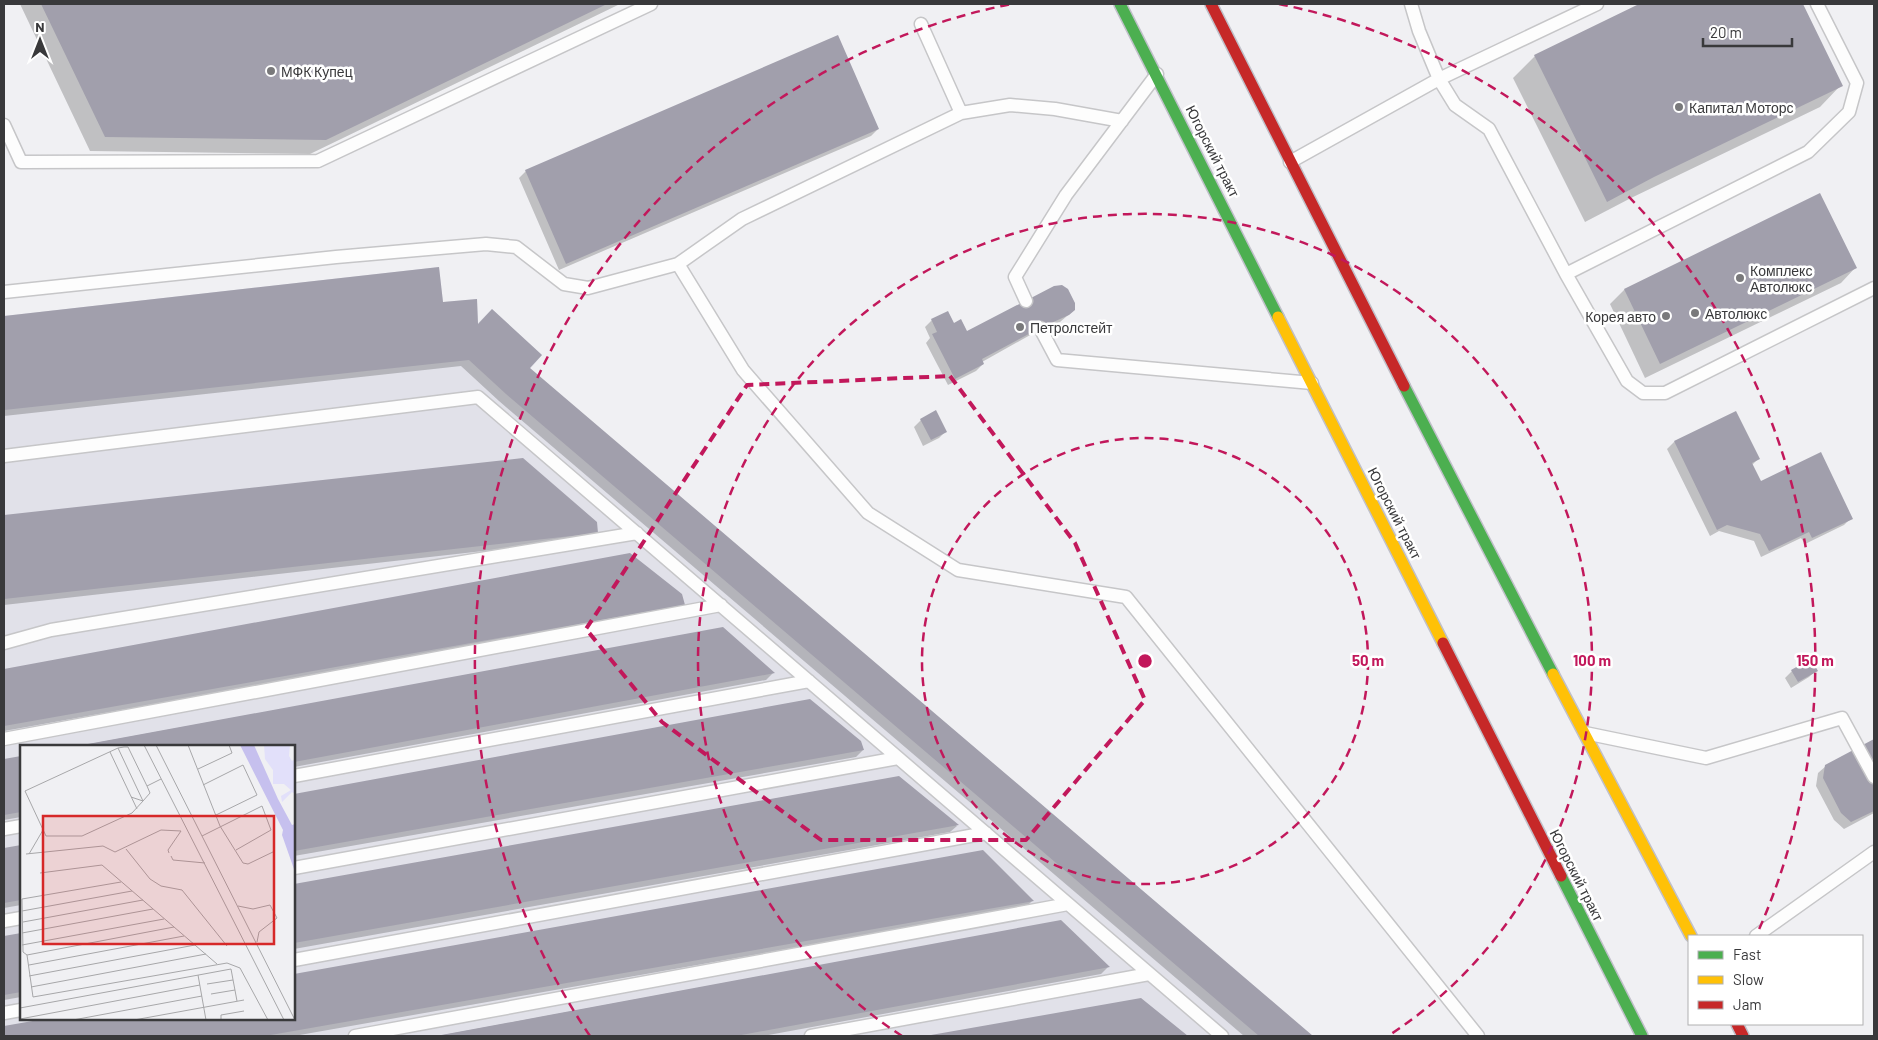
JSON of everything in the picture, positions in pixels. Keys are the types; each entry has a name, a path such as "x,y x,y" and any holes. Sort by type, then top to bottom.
{"main road":[{"name":"Югорский тракт","path":"1120,4 1642,1036"},
{"path":"1211,4 1582,732 1690,935"}],"lane":[{"path":"4,125 21,162 318,161 651,4"},
{"path":"1411,4 1419,31 1439,79 1455,105 1490,129 1566,274 1627,381 1643,393 1665,393 1874,288"},
{"path":"1290,162 1439,79 1597,4"},
{"path":"1566,274 1808,152 1850,112 1857,83 1817,4"},
{"path":"921,24 961,113"},
{"path":"1026,301 1015,277 1066,195 1157,74"},
{"path":"4,292 336,257 486,244 516,247 564,284 588,288 678,264 742,220 961,113 1010,105 1122,121"},
{"path":"678,264 743,370 868,513 958,570 1126,597 1478,1036"},
{"path":"1040,328 1057,360 1313,383"},
{"path":"4,456 478,397 1222,1036"},
{"path":"4,644 50,630 637,533"},
{"path":"4,738 721,605"},
{"path":"295,776 809,681"},
{"path":"1582,732 1706,758 1842,718 1874,778"},
{"path":"295,868 898,758"},
{"path":"4,830 20,826"},
{"path":"295,960 986,833"},
{"path":"1757,935 1874,852"},
{"path":"355,1036 1068,904"},
{"path":"4,921 20,918"},
{"path":"811,1036 1149,974"},
{"path":"4,1013 20,1010"}],"highlighted area":[{"path":"950,376 1075,543 1145,700 1026,840 821,840 662,722 586,629 747,385"}],"shaded area":[{"path":"439,267 443,302 477,299 478,323 492,309 542,355 530,369 1313,1036 4,1036 4,316"}],"building":[{"name":"МФК Купец","path":"41,4 607,4 326,140 105,137"},
{"name":"Капитал Моторс","path":"1639,4 1803,4 1843,86 1654,177 1607,202 1534,55"},
{"path":"838,35 879,129 566,264 525,170"},
{"name":"Комплекс Автолюкс","path":"1820,193 1857,268 1660,364 1624,289"},
{"path":"439,267 443,302 477,299 478,324 492,309 542,355 530,368 1313,1036 1259,1036 506,394 469,360 4,410 4,316"},
{"path":"1062,285 1068,289 1075,303 1075,310 1069,315 982,359 984,364 955,379 932,334 937,332 931,319 948,311 954,323 961,319 967,331 1054,286"},
{"path":"936,410 947,432 931,440 920,419"},
{"path":"1736,411 1760,459 1752,463 1761,481 1821,452 1853,519 1812,538 1809,532 1769,551 1760,534 1727,525 1717,530 1674,441"},
{"path":"523,458 597,522 598,533 4,599 4,515"},
{"path":"630,553 682,594 685,605 4,726 4,669"},
{"path":"723,627 775,673 295,762 295,745 82,745"},
{"path":"1811,659 1818,671 1798,682 1791,670"},
{"path":"810,699 861,741 864,750 295,851 295,794"},
{"path":"1874,739 1874,811 1851,822 1841,813 1823,778 1825,765"},
{"path":"20,756 20,812 4,815 4,759"},
{"path":"899,776 959,825 295,943 295,884"},
{"path":"20,845 20,900 4,903 4,848"},
{"path":"983,850 1034,901 265,1036 4,1036 4,1026 38,1020 295,1020 295,974"},
{"path":"1061,920 1110,967 736,1036 436,1036"},
{"path":"20,933 20,992 4,995 4,936"},
{"path":"1141,998 1188,1036 931,1036 931,1035"}],"traffic: fast":[{"path":"1120,4 1278,317"},
{"path":"1404,386 1553,674"},
{"path":"1561,876 1642,1036"}],"traffic: slow":[{"path":"1278,317 1443,643"},
{"path":"1553,674 1690,935"}],"traffic: jam":[{"path":"1211,4 1404,386"},
{"path":"1443,643 1561,876"},
{"path":"1738,1025 1743,1036"}],"place":[{"name":"МФК Купец","path":"271,71"},
{"name":"Капитал Моторс","path":"1679,107"},
{"name":"Комплекс Автолюкс","path":"1740,278"},
{"name":"Автолюкс","path":"1695,313"},
{"name":"Корея авто","path":"1666,316"},
{"name":"Петролстейт","path":"1020,327"}]}
